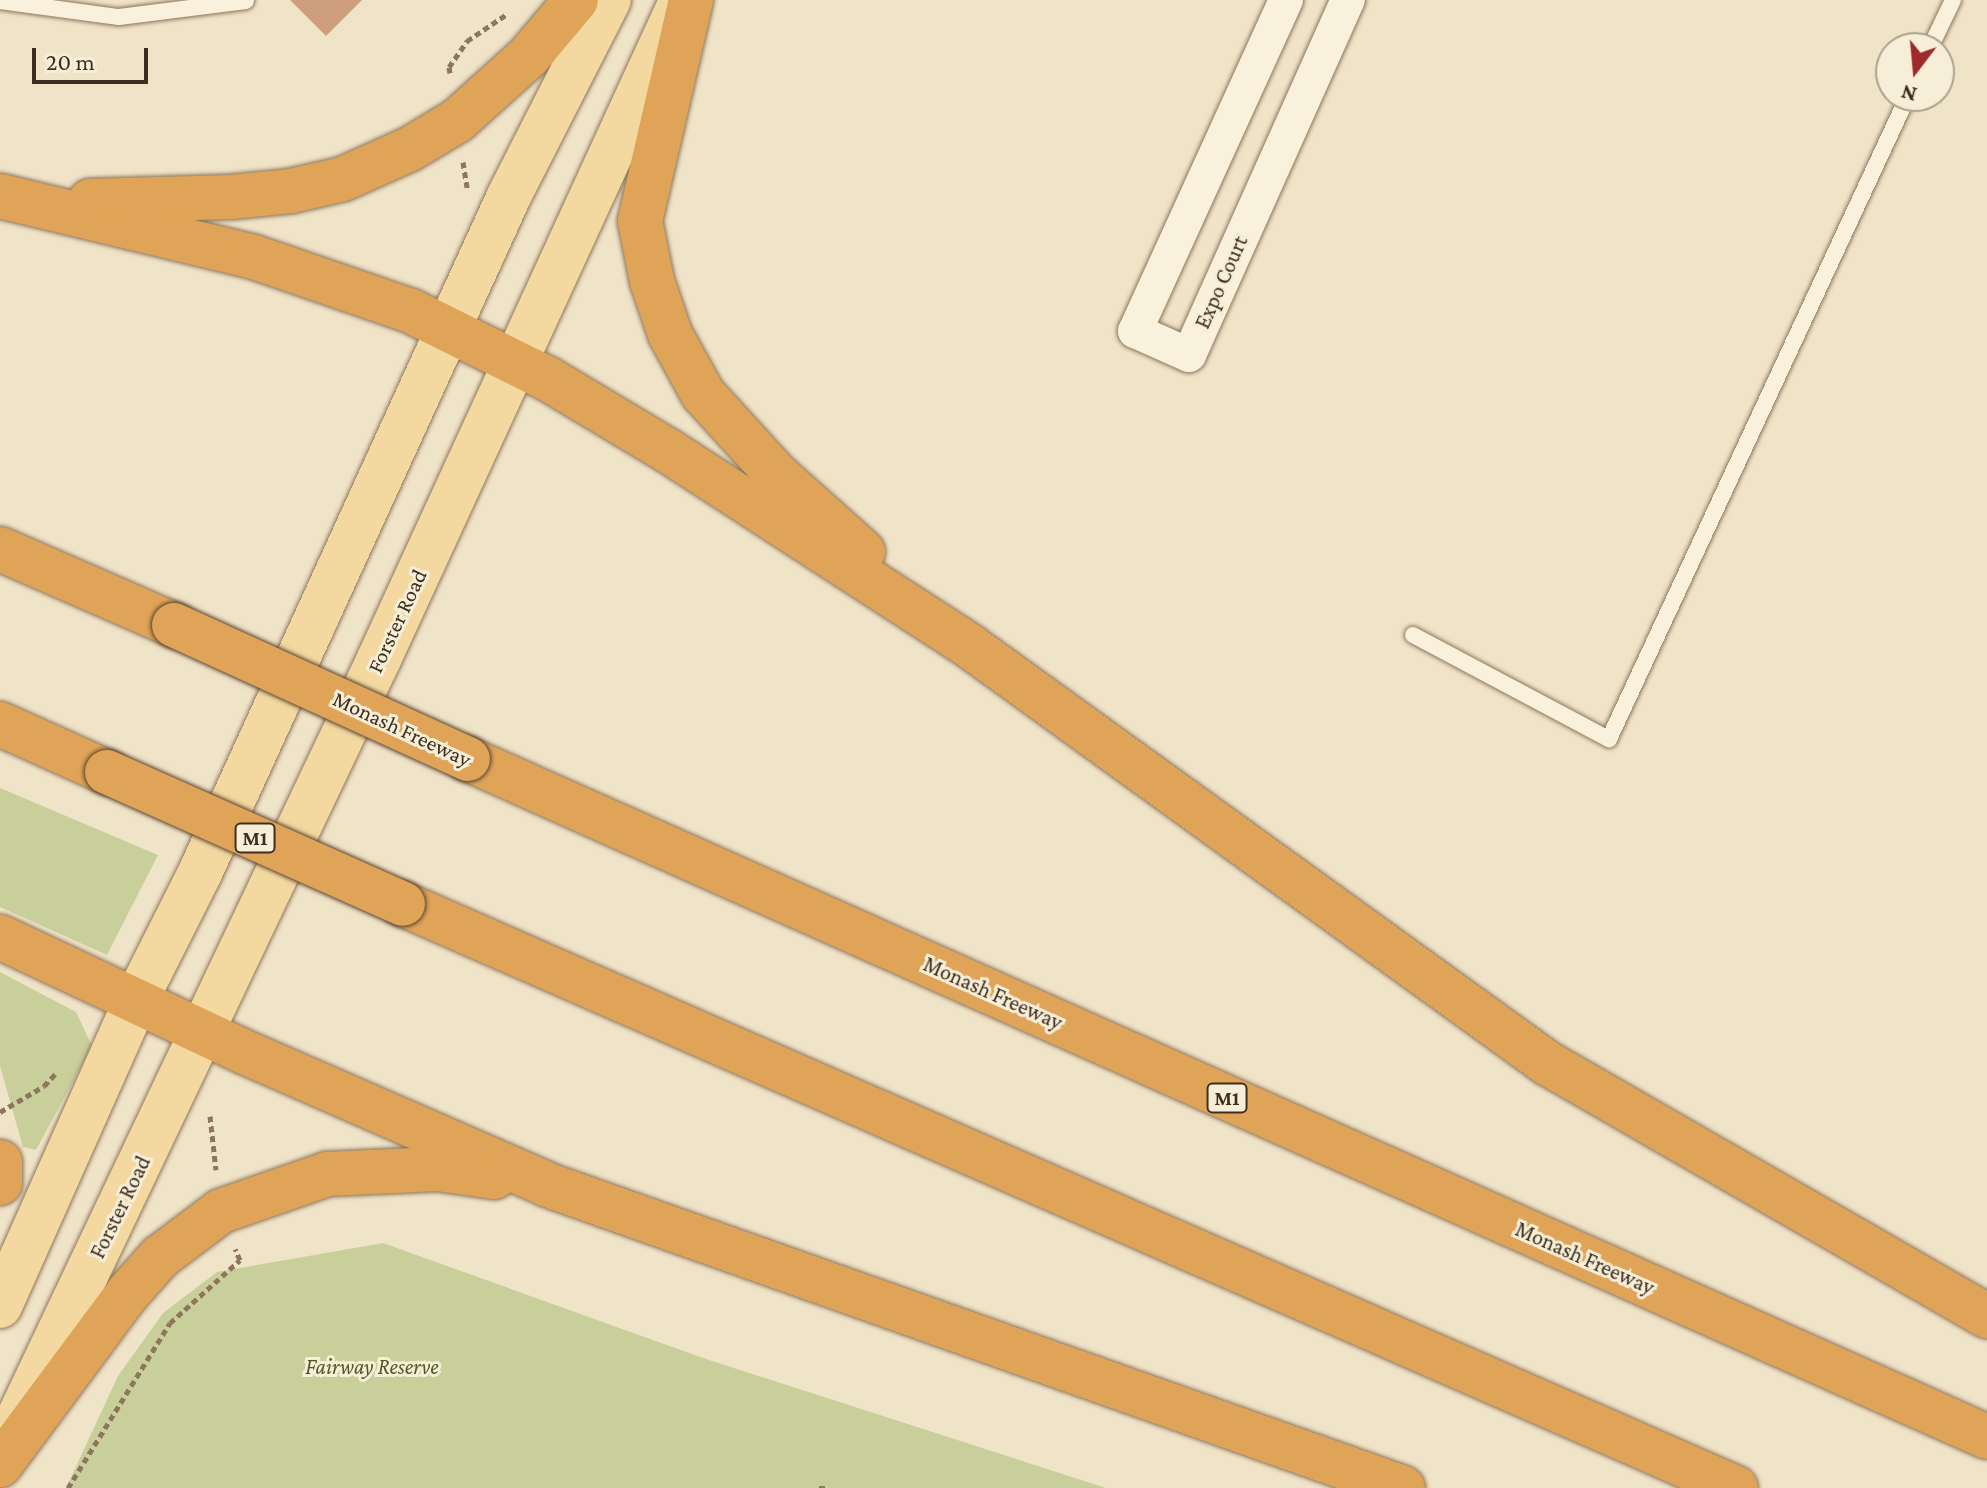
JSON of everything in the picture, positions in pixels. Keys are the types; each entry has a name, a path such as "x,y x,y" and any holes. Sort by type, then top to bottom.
{"highway":[{"path":"18,199 231,197 291,191 343,179 410,149 458,120 529,56 576,0"},
{"path":"691,0 640,221 652,281 670,334 703,394 778,476 971,647"},
{"path":"18,199 254,257 411,311 517,362 670,452 971,647 1547,1063 1987,1316"},
{"name":"Monash Freeway","path":"0,549 1987,1437"},
{"name":"M1","path":"0,724 403,904 1736,1488"},
{"path":"0,937 204,1033 548,1185 1403,1488"},
{"path":"0,1162 0,1183"},
{"path":"0,1465 127,1294 160,1257 221,1211 327,1174 380,1169 438,1169 548,1185"}],"main road":[{"path":"0,1306 136,1000 199,875 509,196 609,0"},
{"name":"Forster Road","path":"0,1456 204,1033 682,0"}],"street":[{"name":"Expo Court","path":"1286,0 1135,331 1189,355 1348,0"},
{"path":"1271,34 1320,57"}],"lane":[{"path":"1938,32 1953,0"},
{"path":"0,1 119,17 246,1"},
{"path":"1413,635 1609,739 1901,112"}],"path":[{"path":"467,193 449,67 467,41 516,8"},
{"path":"0,1112 44,1086 60,1068"},
{"path":"819,1488 825,1488"}],"green space":[{"path":"0,788 158,855 107,955 0,907"},
{"path":"0,972 76,1012 92,1046 36,1150 23,1147 0,1066"},
{"name":"Fairway Reserve","path":"383,1243 706,1359 1106,1488 66,1488 118,1376 163,1313 217,1272"}],"building":[{"path":"290,0 362,0 326,36"}]}
